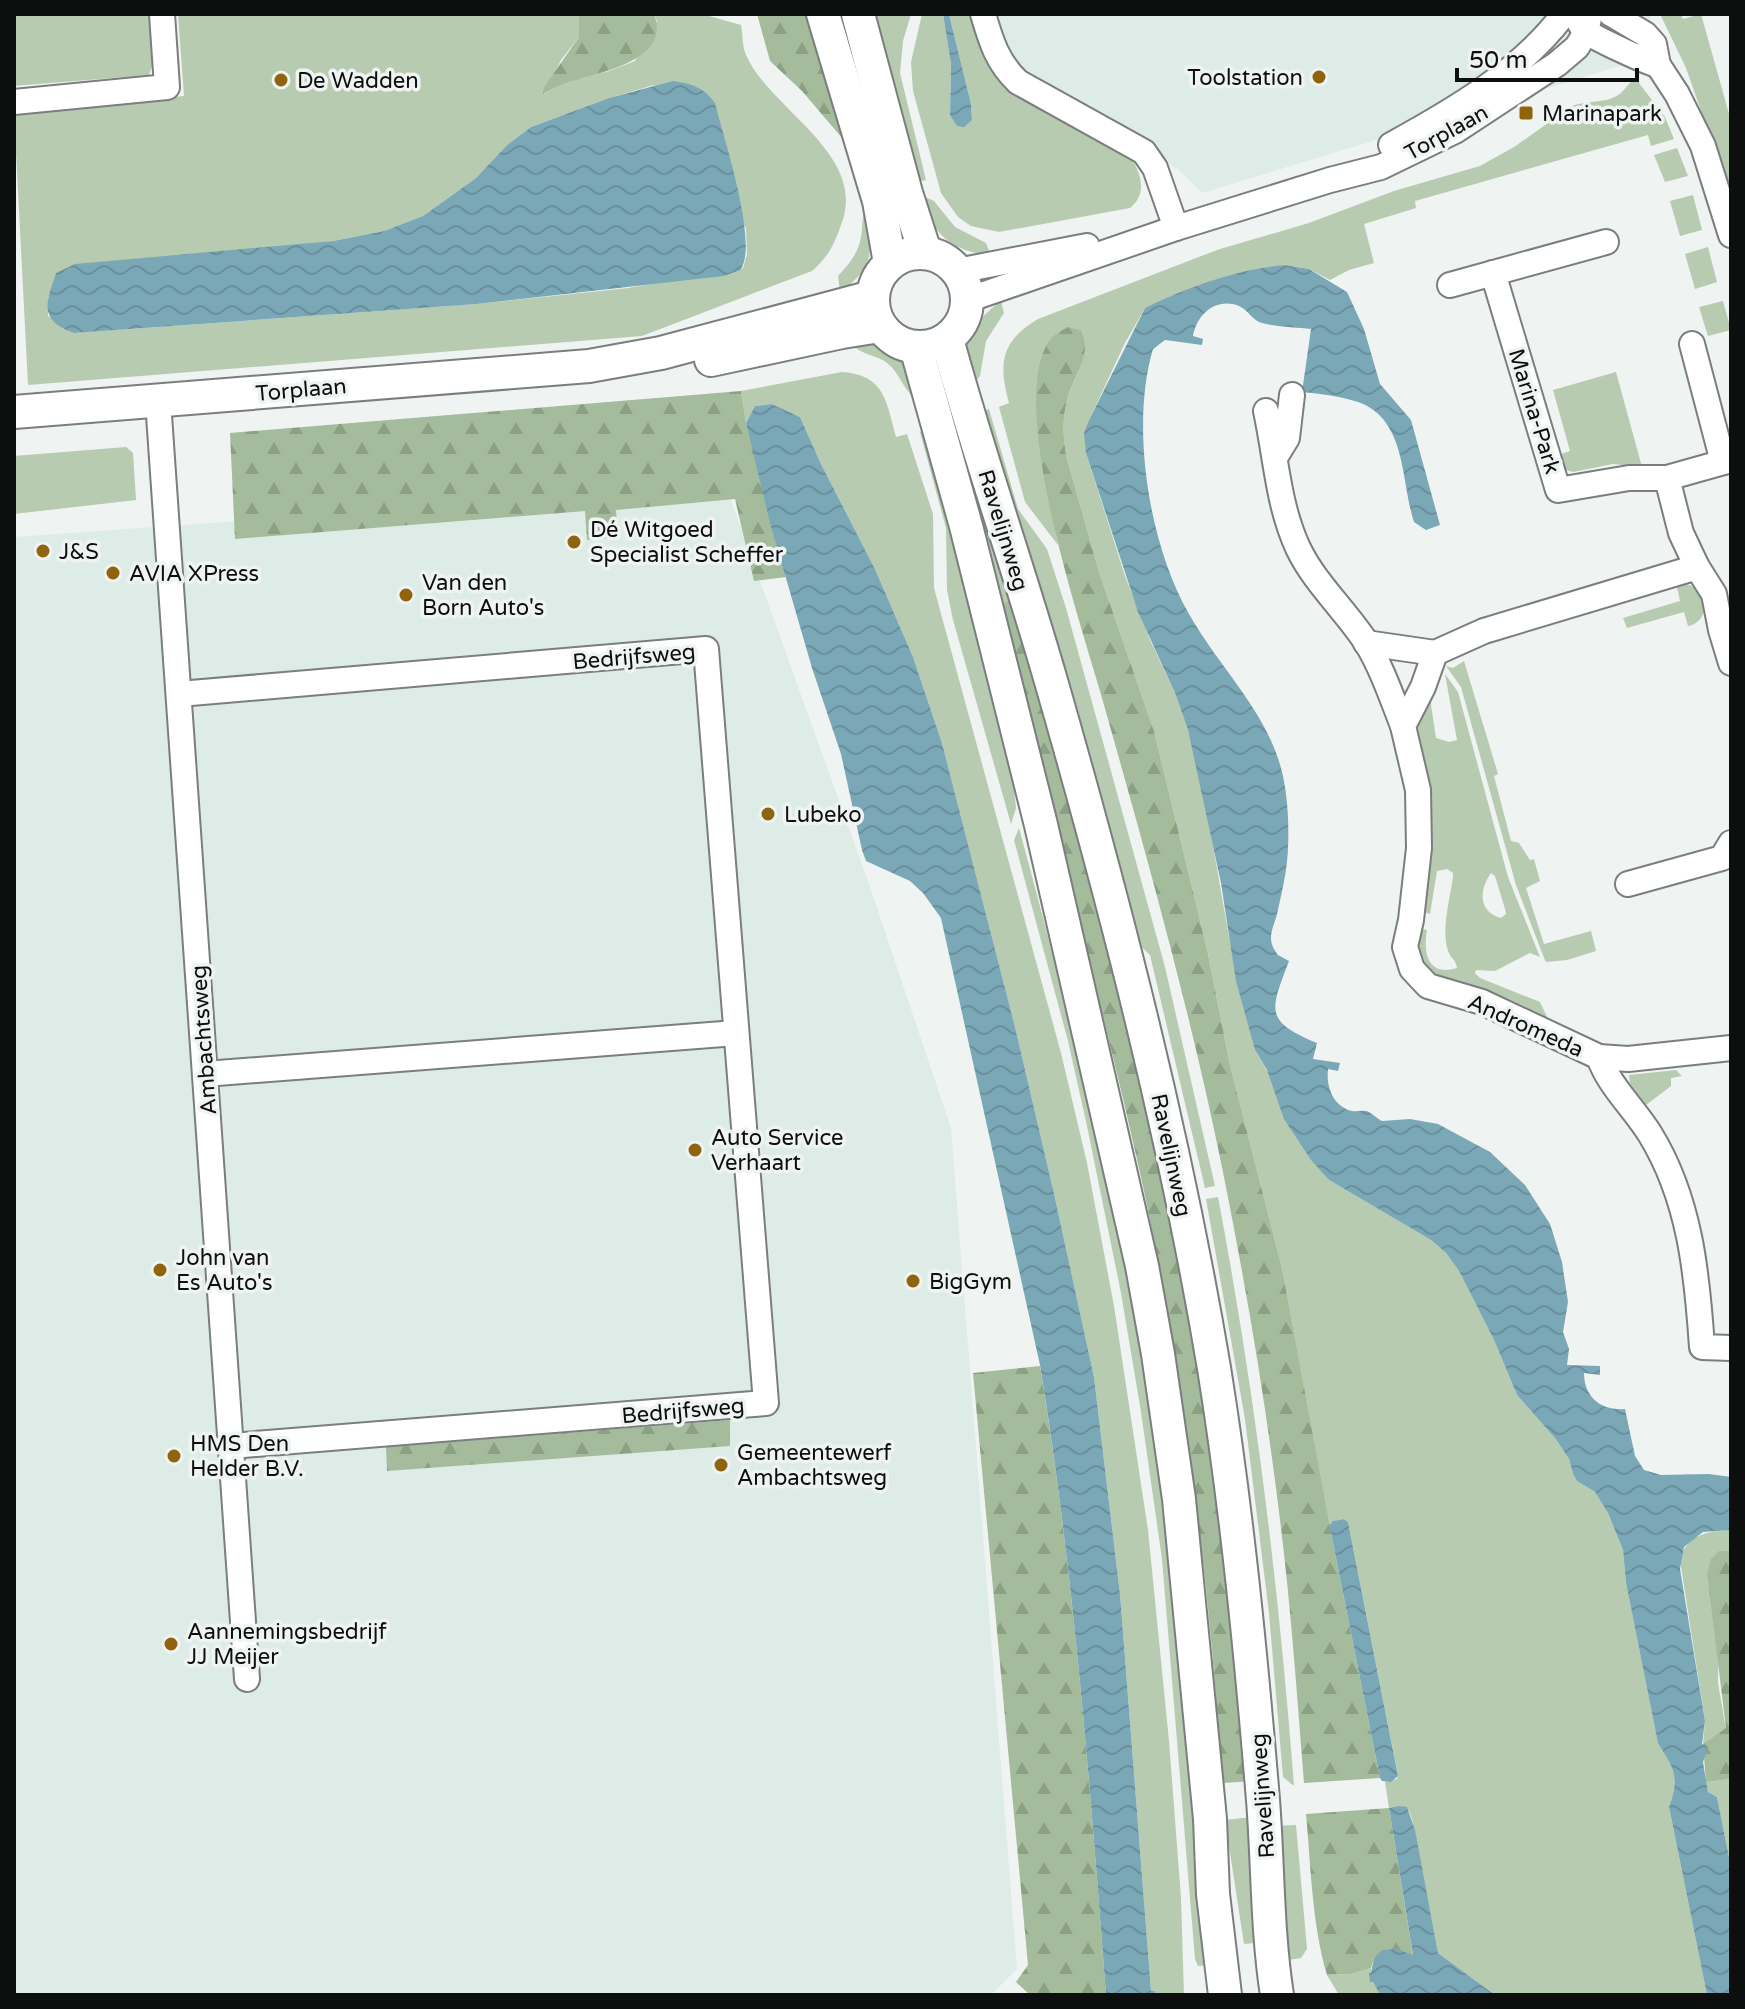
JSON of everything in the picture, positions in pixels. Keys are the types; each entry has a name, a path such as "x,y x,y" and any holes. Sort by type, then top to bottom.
{"main road":[{"path":"823,14 879,201 890,263"},
{"path":"858,14 925,252"},
{"path":"925,252 937,256 962,285 962,322 947,339 932,346 916,347 902,344 876,312 881,273 890,263 913,253 925,252"},
{"name":"Torplaan","path":"14,412 589,366 876,312"},
{"name":"Ravelijnweg","path":"947,339 1050,678 1115,911 1188,1226 1226,1450 1244,1594 1264,1806 1277,1995"},
{"name":"Ravelijnweg","path":"916,347 966,526 1041,825 1142,1266 1179,1499 1210,1819 1213,1894 1225,1995"},
{"name":"Ravelijnweg","path":"1210,1819 1230,1892 1240,1995"}],"street":[{"path":"14,102 167,87 162,14"},
{"path":"983,14 1002,67 1018,82 1144,152 1155,168 1176,228"},
{"name":"Torplaan","path":"1330,180 1446,115 1543,41 1564,14"},
{"path":"1611,14 1645,34 1654,44 1658,65 1677,94 1703,146 1727,206 1731,235"},
{"path":"1583,20 1644,62 1658,65"},
{"name":"Torplaan","path":"962,285 1176,228 1381,167 1455,131 1557,64 1577,47 1583,20"},
{"path":"1450,285 1606,242"},
{"name":"Marina-Park","path":"1493,273 1558,490 1629,478 1667,478 1727,461 1692,344"},
{"name":"Andromeda","path":"1276,456 1287,438 1292,395"},
{"name":"Ambachtsweg","path":"158,401 247,1679"},
{"name":"Andromeda","path":"1266,411 1276,456 1279,493 1298,549 1366,643 1403,726 1418,790 1419,848 1405,947 1412,969 1428,986 1482,1002 1599,1057 1604,1072 1651,1135 1673,1179 1687,1222 1694,1259 1702,1347 1731,1348"},
{"path":"1667,478 1681,533 1714,594 1731,663"},
{"path":"1366,643 1435,653 1484,631 1697,567"},
{"name":"Bedrijfsweg","path":"179,694 706,649 766,1403 231,1446"},
{"path":"1403,726 1423,687 1435,653"},
{"path":"1628,884 1722,858 1731,843"},
{"path":"205,1074 736,1033"},
{"path":"1599,1057 1628,1059 1731,1048"}],"shaded area":[{"path":"996,14 1652,14 1634,56 1620,66 1202,193 1180,171 1011,60"},
{"path":"723,478 869,884 951,1128 1017,1969 991,1995 14,1995 14,537 294,517"}],"green space":[{"path":"14,14 157,14 159,44 149,75 14,86"},
{"path":"178,14 579,14 579,37 561,60 544,94 562,83 635,61 657,21 654,14 702,14 741,25 745,52 758,75 830,155 841,176 846,200 833,245 812,271 642,336 28,385 14,114 184,96","holes":["654,85 746,228 747,254 743,268 628,288 477,304 74,333 48,316 48,299 56,273 333,241 384,231 423,216 476,178 507,145 531,127"]},
{"path":"579,14 654,14 657,30 652,44 628,63 563,84 543,94 544,87 579,37"},
{"path":"757,14 814,14 854,152 802,91 770,61"},
{"path":"869,14 911,14 903,41 900,73 926,180 916,182"},
{"path":"922,14 943,14 951,64 950,115 972,120 971,104 949,14 972,14 987,63 999,78 1130,156 1141,183 1136,202 1130,208 999,232 971,226 958,217 941,193 913,91 911,62"},
{"path":"1660,14 1681,14 1683,19 1701,14 1731,121 1731,187 1728,188 1686,68"},
{"path":"1635,78 1665,117 1674,139 1651,146 1648,135 1415,201 1416,208 1364,224 1374,263 1349,270 1330,280 1309,269 1285,265 1145,308 1089,420 1086,453 1125,576 1188,730 1255,1050 1329,1180 1431,1240 1446,1253 1459,1271 1494,1340 1517,1395 1555,1438 1569,1459 1577,1481 1595,1492 1608,1513 1623,1550 1626,1583 1658,1742 1674,1773 1669,1807 1707,1995 1495,1995 1438,1953 1412,1819 1409,1811 1398,1806 1389,1808 1385,1782 1397,1779 1398,1775 1348,1522 1344,1519 1334,1521 1329,1526 1282,1268 1230,1065 1207,949 1154,731 1099,572 1066,455 1065,411 1084,357 1082,331 1037,381 1038,433 1058,545 1025,502 999,407 1009,403 1004,376 1006,354 1016,336 1038,319 1217,250 1480,166 1555,118 1560,124 1574,114 1570,107 1615,97"},
{"path":"1677,148 1688,176 1665,182 1654,155"},
{"path":"1693,195 1702,230 1680,236 1670,201"},
{"path":"923,196 934,201 955,227 986,243 990,253 966,250 945,238 932,223"},
{"path":"865,212 869,257 860,274 840,292 838,276 858,249"},
{"path":"1708,247 1717,282 1695,289 1685,254"},
{"path":"1001,301 1004,313 986,341 980,376 975,382 965,348 971,332"},
{"path":"1723,301 1731,330 1708,336 1699,307"},
{"path":"1068,327 1082,331 1085,349 1065,411 1066,455 1099,572 1154,731 1207,949 1230,1065 1282,1268 1380,1778 1304,1783 1291,1619 1274,1476 1255,1345 1223,1172 1181,990 1134,810 1064,567 1042,465 1037,378 1046,346 1055,335"},
{"path":"866,339 889,348 902,359 910,374 915,398 887,363 854,346"},
{"path":"842,372 867,378 881,392 896,437 907,434 933,514 934,588 1061,1053 1087,1163 1114,1306 1148,1530 1169,1741 1181,1898 1184,1995 1156,1995 1155,1991 1151,1991 1120,1594 1094,1377 1015,1027 942,743 913,657 875,569 800,417 772,404 755,406 746,423 741,391"},
{"path":"1616,372 1642,467 1613,464 1573,472 1563,469 1556,456 1570,451 1553,390"},
{"path":"741,391 746,423 786,577 754,581 735,499 616,510 618,537 587,540 585,511 235,539 230,433"},
{"path":"989,409 1018,509 1047,549 1066,608 1165,967 1215,1186 1205,1188 1150,955 1129,935 976,413"},
{"path":"962,418 1017,598 995,606 949,422"},
{"path":"929,427 1009,739 1016,808 1011,824 953,620 947,590 946,528 920,432"},
{"path":"126,447 133,453 136,500 14,514 14,456"},
{"path":"1686,584 1694,587 1703,598 1704,612 1695,623 1688,626 1684,612 1627,628 1623,618 1680,601 1677,587"},
{"path":"1017,598 1180,1213 1254,1781 1222,1783 1203,1559 1172,1337 1144,1191 1110,1044 995,606"},
{"path":"1464,661 1498,774 1494,776 1511,841 1519,843 1530,860 1534,859 1540,881 1526,888 1544,944 1591,931 1596,951 1567,960 1546,962 1544,958 1516,885 1461,687 1446,666 1453,668"},
{"path":"1445,674 1458,692 1508,877 1540,957 1530,953 1495,971 1476,970 1475,973 1480,978 1540,1002 1548,1019 1497,994 1434,976 1421,964 1417,955 1418,928 1427,930 1427,954 1433,966 1447,970 1457,968 1448,951 1445,934 1453,873 1447,869 1437,871 1430,914 1421,911 1417,730 1421,710 1432,685 1431,705 1436,738 1449,742 1457,740","holes":["1491,873 1495,876 1506,914 1501,918 1488,911 1483,900 1484,886"]},
{"path":"1019,828 1091,1106 1135,1317 1166,1532 1194,1821 1212,1965 1198,1966 1195,1959 1162,1559 1121,1293 1068,1041 1014,840"},
{"path":"1676,1070 1682,1076 1671,1078 1671,1086 1646,1105 1630,1083 1629,1075"},
{"path":"1218,1197 1264,1490 1294,1786 1283,1777 1269,1613 1245,1419 1206,1199"},
{"path":"1040,1366 1072,1601 1106,1995 1030,1995 1016,1982 1028,1965 973,1373"},
{"path":"730,1420 730,1446 387,1471 386,1447"},
{"path":"1731,1530 1731,1550 1719,1551 1718,1683 1726,1729 1703,1744 1705,1721 1680,1560 1687,1544 1693,1539 1715,1531"},
{"path":"1731,1550 1731,1779 1706,1782 1703,1744 1726,1728 1707,1573 1711,1559 1719,1551"},
{"path":"1731,1779 1731,1867 1717,1797 1708,1792 1706,1782"},
{"path":"1389,1808 1413,1956 1374,1958 1371,1968 1351,1974 1327,1975 1315,1916 1306,1814"},
{"path":"1252,1817 1265,1942 1244,1944 1225,1820"},
{"path":"1296,1825 1307,1949 1301,1958 1282,1961 1272,1826"},
{"path":"1371,1968 1373,1982 1380,1995 1339,1995 1327,1975 1351,1974"}],"water":[{"path":"943,14 949,14 971,104 972,120 964,127 957,126 950,115 951,64"},
{"path":"673,81 697,87 715,103 743,215 745,257 740,270 724,276 477,304 74,333 62,328 50,316 48,302 56,273 75,264 333,241 384,231 423,216 476,178 507,145 531,127 609,98"},
{"path":"1285,265 1309,269 1347,292 1364,329 1380,384 1411,420 1440,525 1426,530 1414,522 1400,453 1386,422 1374,410 1351,400 1302,392 1311,329 1259,322 1239,306 1223,304 1203,314 1195,328 1193,336 1203,339 1202,345 1165,340 1153,349 1143,413 1144,448 1147,484 1163,554 1189,614 1267,732 1285,785 1287,857 1271,938 1278,955 1289,961 1278,992 1276,1012 1288,1028 1317,1043 1313,1059 1340,1063 1338,1071 1328,1069 1328,1076 1332,1095 1340,1105 1352,1111 1368,1112 1382,1121 1410,1119 1438,1124 1490,1152 1525,1185 1550,1224 1562,1262 1568,1302 1563,1332 1569,1349 1567,1365 1600,1366 1600,1375 1584,1373 1587,1389 1601,1405 1625,1409 1635,1456 1644,1470 1661,1475 1731,1477 1731,1530 1703,1532 1684,1547 1680,1569 1705,1721 1702,1744 1708,1747 1703,1762 1708,1792 1717,1797 1731,1867 1731,1995 1707,1995 1669,1807 1674,1774 1658,1743 1626,1583 1623,1550 1608,1513 1595,1492 1577,1481 1569,1459 1555,1438 1517,1395 1494,1340 1459,1271 1446,1253 1431,1240 1329,1180 1311,1160 1284,1119 1267,1070 1255,1050 1236,981 1221,883 1188,730 1175,693 1138,612 1086,453 1084,433 1089,420 1145,308 1213,280 1249,270"},
{"path":"772,404 800,417 875,569 913,657 942,743 1015,1027 1094,1377 1120,1594 1151,1991 1155,1991 1156,1995 1106,1995 1072,1601 1040,1365 941,918 910,881 866,861 841,754 812,668 770,523 746,423 755,406"},
{"path":"1344,1519 1348,1522 1398,1776 1391,1782 1380,1778 1329,1526 1333,1521"},
{"path":"1407,1807 1415,1830 1438,1953 1495,1995 1380,1995 1370,1982 1369,1973 1374,1958 1382,1950 1397,1949 1413,1955 1389,1808"}],"place":[{"name":"Toolstation","path":"1319,77"},
{"name":"De Wadden","path":"281,80"},
{"name":"Marinapark","path":"1526,113"},
{"name":"Dé Witgoed Specialist Scheffer","path":"574,542"},
{"name":"J&S","path":"43,551"},
{"name":"AVIA XPress","path":"113,573"},
{"name":"Van den Born Auto's","path":"406,595"},
{"name":"Lubeko","path":"768,814"},
{"name":"Auto Service Verhaart","path":"695,1150"},
{"name":"John van Es Auto's","path":"160,1270"},
{"name":"BigGym","path":"913,1281"},
{"name":"HMS Den Helder B.V.","path":"174,1456"},
{"name":"Gemeentewerf Ambachtsweg","path":"721,1465"},
{"name":"Aannemingsbedrijf JJ Meijer","path":"171,1644"}]}
